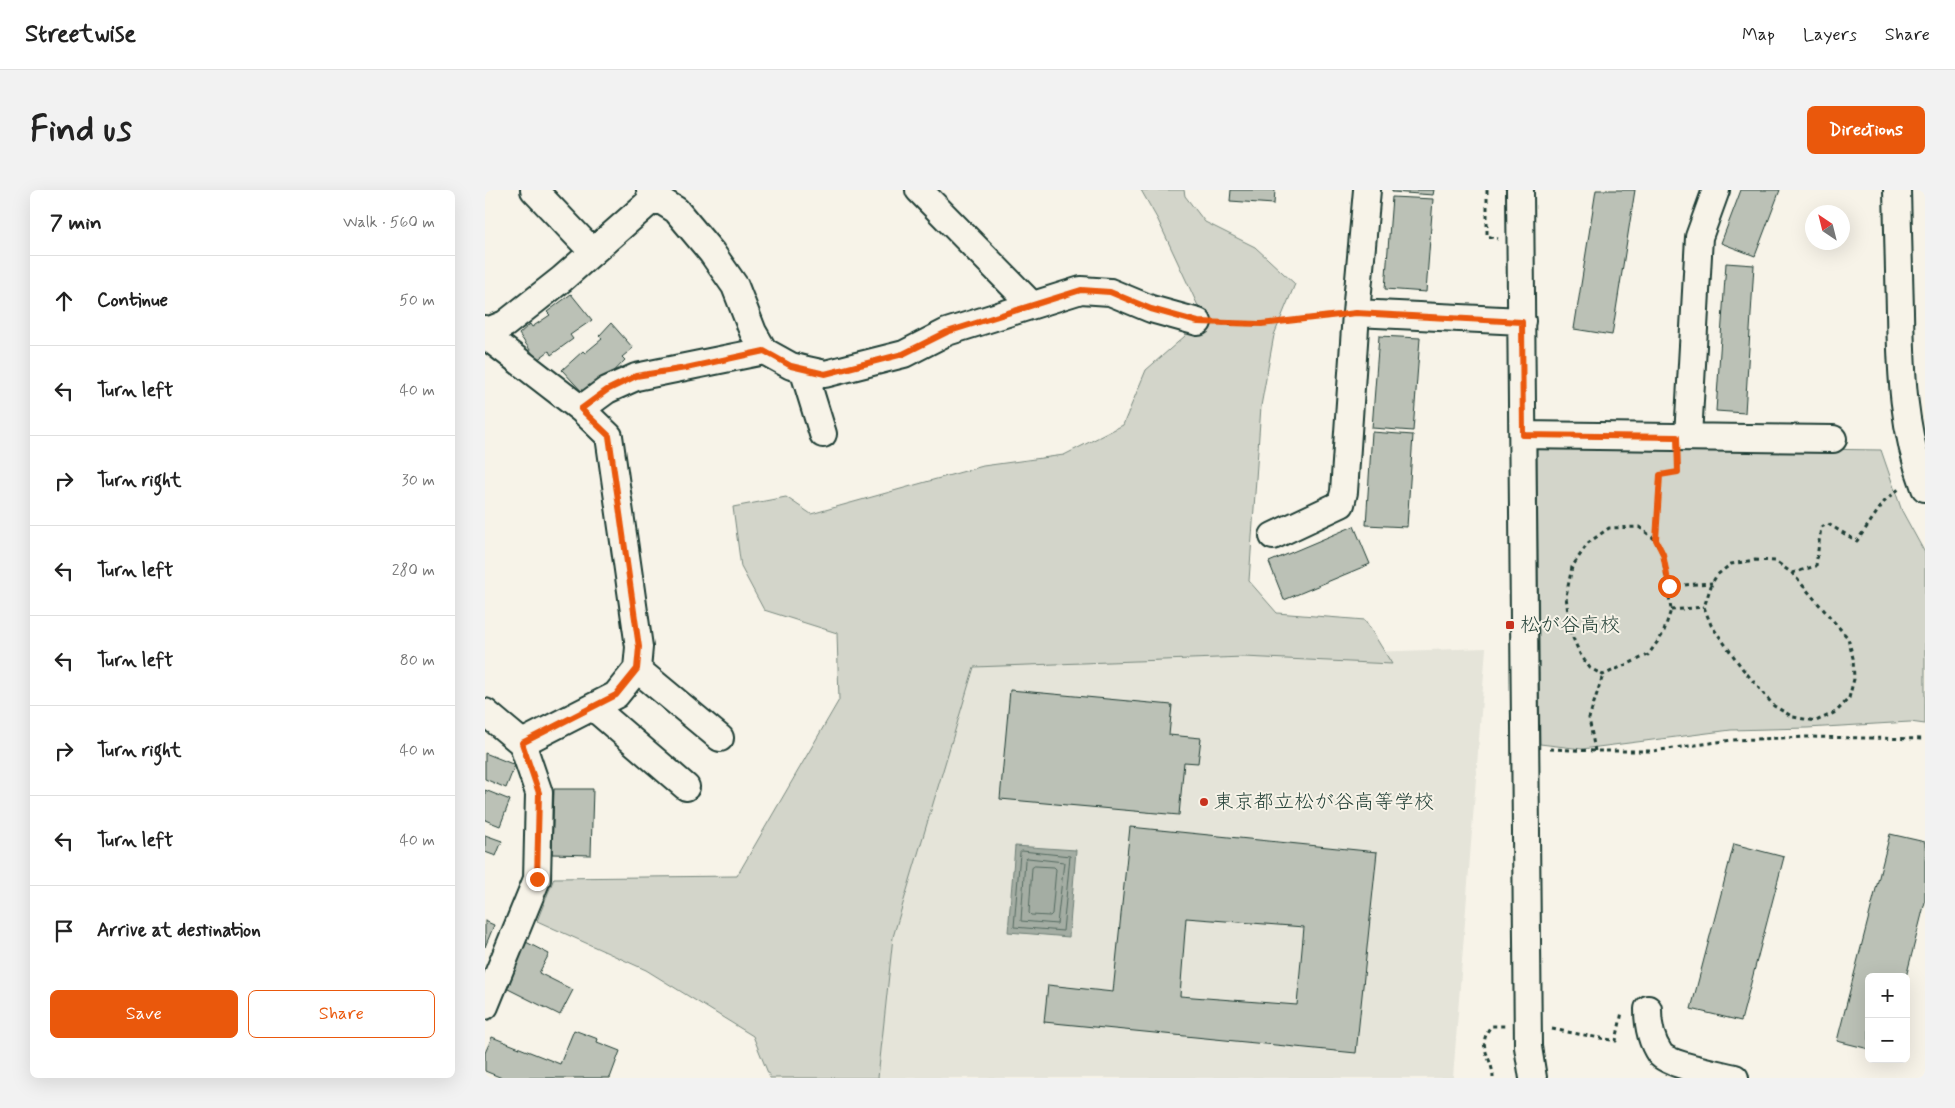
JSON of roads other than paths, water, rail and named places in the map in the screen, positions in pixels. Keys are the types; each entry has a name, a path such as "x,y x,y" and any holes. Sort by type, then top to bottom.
{"street":[{"path":"534,190 593,252"},
{"path":"919,190 1031,305"},
{"path":"1273,536 1341,504 1344,492 1356,313 1367,190"},
{"path":"1520,190 1528,1047 1533,1078"},
{"path":"1683,437 1699,237 1716,190"},
{"path":"1897,190 1901,366 1910,440 1913,488"},
{"path":"522,743 616,695 637,669 639,647 609,436 581,409 494,342 486,331 505,324 562,279 593,252 653,193 676,210 712,253 735,286 753,332 764,351 791,366 803,369 825,374 903,354 947,332 1081,290 1110,292 1151,309 1198,322"},
{"path":"1356,313 1522,322"},
{"path":"581,409 607,390 636,376 686,368 764,351"},
{"path":"803,369 823,434"},
{"path":"1523,435 1833,439"},
{"path":"637,669 720,738"},
{"path":"593,707 686,787"},
{"path":"485,712 522,743 539,793 537,879 485,1006"},
{"path":"1636,1007 1649,1028 1661,1055 1672,1062 1735,1078"}],"water":[{"path":"1015,846 1076,850 1069,937 1008,932"}],"place":[{"name":"松が谷高校","path":"1510,625"},
{"name":"東京都立松が谷高等学校","path":"1204,802"}]}
